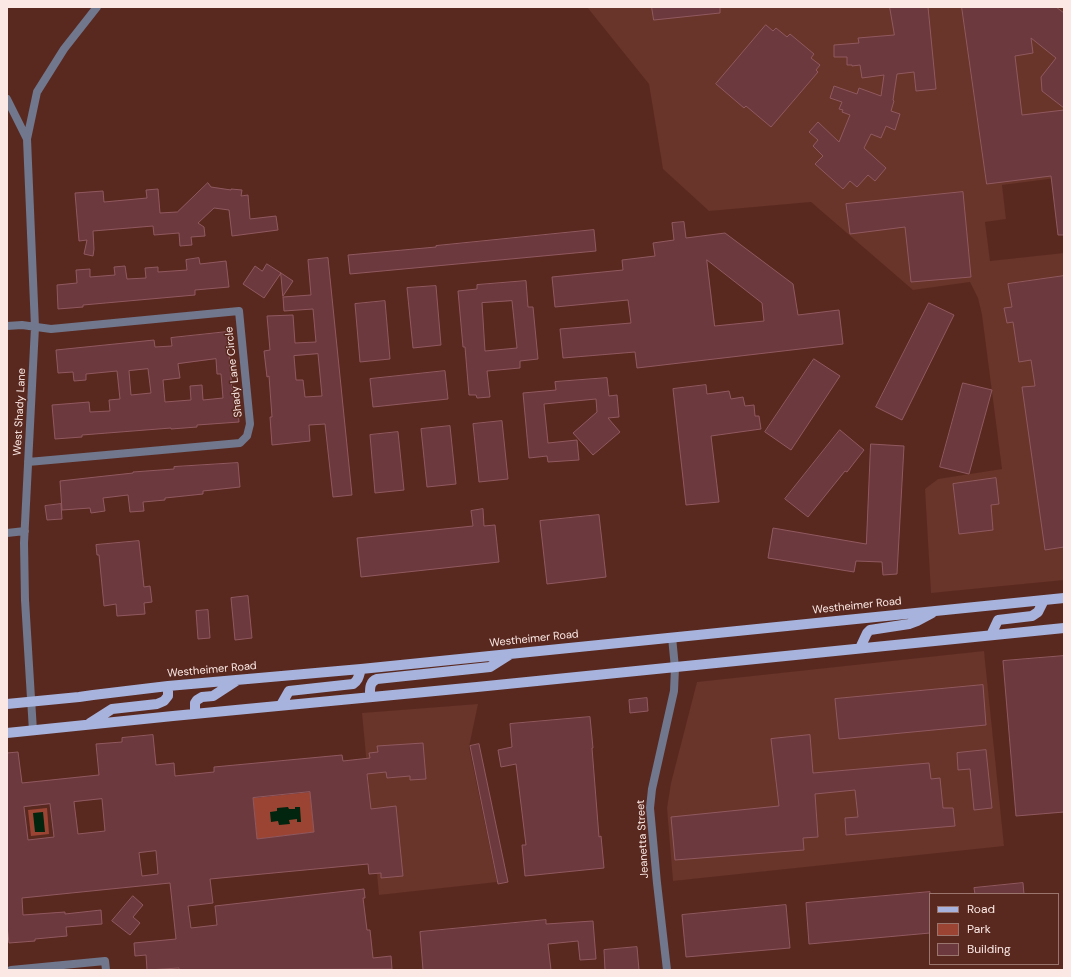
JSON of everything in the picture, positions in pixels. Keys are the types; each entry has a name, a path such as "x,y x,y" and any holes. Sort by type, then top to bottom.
{"main road":[{"name":"Westheimer Road","path":"7,704 168,686 361,669 1064,598"},
{"path":"991,636 998,620 1032,616 1038,612 1044,600"},
{"path":"860,648 870,630 909,624 938,610"},
{"path":"7,733 195,713 477,688 1064,628"},
{"path":"370,697 371,683 377,679 490,667 510,653"},
{"path":"280,705 289,691 353,684 358,678 361,669"},
{"path":"195,713 195,703 197,700 202,697 213,696 238,680"},
{"path":"89,724 112,709 157,704 164,701 168,696 168,686"}],"street":[{"path":"27,139 37,92 64,49 97,7"},
{"name":"West Shady Lane","path":"7,98 27,139 35,327 25,531 25,600 33,731"},
{"name":"Shady Lane Circle","path":"28,462 240,443 247,436 250,424 239,311 51,329 35,327"},
{"path":"7,326 22,324 35,327"},
{"path":"7,533 25,531"},
{"name":"Jeanetta Street","path":"667,970 650,808 652,789 674,691 675,668 672,637"},
{"path":"11,970 105,961 106,970"}],"shaded area":[{"path":"587,7 1064,7 1064,177 1002,185 1006,219 985,222 990,261 1064,253 1064,580 931,593 925,489 938,479 1002,469 982,315 978,298 970,282 913,290 811,202 709,211 663,169 649,84"},
{"path":"984,651 1004,846 673,881 667,808 671,783 697,682"},
{"path":"478,704 469,747 497,882 379,895 362,713"},
{"path":"288,807 289,809 295,809 295,807 300,807 301,822 297,822 297,819 289,820 290,824 279,825 278,821 271,822 270,812 277,811 277,808"},
{"path":"43,812 45,832 35,832 33,813"}],"green space":[{"path":"310,792 314,832 257,839 253,798"},
{"path":"47,808 49,834 31,836 28,810"}],"building":[{"path":"652,7 720,7 720,13 654,20"},
{"path":"890,7 928,7 936,89 916,91 914,72 897,74 894,101 891,111 900,114 895,130 886,126 881,138 871,134 864,148 886,168 875,181 868,175 857,187 850,181 843,189 815,164 823,156 813,146 818,140 809,132 818,122 839,142 850,115 839,109 842,102 830,98 834,86 857,94 859,88 881,96 884,75 862,78 860,65 847,65 847,57 834,57 834,45 859,43 858,38 894,35"},
{"path":"962,7 1056,7 1064,13 1064,108 1042,91 1041,77 1056,58 1031,38 1033,53 1015,56 1022,115 1064,110 1064,235 1058,235 1051,176 987,184"},
{"path":"766,25 773,31 776,28 787,37 790,34 814,54 811,58 820,65 816,70 818,72 771,127 746,106 744,108 716,84"},
{"path":"208,183 211,187 242,190 241,196 248,195 250,219 276,216 278,230 232,236 229,210 214,208 198,223 204,227 205,236 191,237 192,245 180,246 179,233 154,235 153,226 93,231 93,256 84,254 87,240 79,241 75,193 103,191 104,202 147,198 146,190 158,189 160,213 177,212"},
{"path":"963,192 971,277 911,282 905,227 850,234 846,204"},
{"path":"684,222 686,238 725,233 793,284 798,315 839,310 843,344 637,368 635,352 563,358 560,329 631,323 628,300 555,307 552,277 623,270 622,260 655,256 653,243 674,240 672,223","holes":["707,260 762,303 764,321 715,326"]},
{"path":"594,230 596,251 350,274 348,255"},
{"path":"199,258 200,264 226,261 229,287 195,290 195,295 83,305 83,307 58,309 57,285 77,283 76,270 90,269 90,277 115,275 114,267 125,266 127,279 146,278 145,268 158,267 158,272 187,270 186,260"},
{"path":"328,258 352,495 333,497 325,424 309,425 310,441 272,445 270,417 272,417 269,376 267,377 264,351 270,350 267,316 293,315 295,343 316,342 313,309 284,311 283,297 311,295 308,260","holes":["318,354 322,396 305,397 303,380 296,380 294,356"]},
{"path":"267,264 281,273 264,298 243,284 255,266 262,271"},
{"path":"281,273 293,281 283,296"},
{"path":"1064,276 1064,547 1045,550 1022,387 1035,386 1031,360 1019,362 1013,322 1007,323 1004,308 1012,307 1008,284"},
{"path":"526,281 528,307 533,307 538,359 520,361 520,368 487,371 490,397 477,398 476,395 469,395 458,291 477,289 477,285","holes":["512,301 517,348 485,351 482,303"]},
{"path":"436,286 441,345 413,348 407,288"},
{"path":"385,301 390,359 360,362 355,304"},
{"path":"929,303 954,315 902,420 876,407"},
{"path":"227,332 232,389 236,388 239,422 197,425 197,427 82,435 82,437 55,439 52,405 89,402 90,412 110,411 109,400 120,399 117,371 86,374 86,380 74,381 73,372 58,373 56,350 154,340 155,347 172,346 171,338","holes":["216,359 217,374 221,374 223,398 203,400 202,385 190,386 191,400 165,402 163,380 180,378 178,364","148,369 151,393 131,395 129,371"]},
{"path":"814,359 840,376 791,450 765,432"},
{"path":"445,371 448,399 373,407 370,379"},
{"path":"607,378 609,396 617,395 619,417 608,418 620,432 593,455 573,433 597,412 596,399 544,404 548,443 577,440 579,460 548,462 547,456 529,458 523,393 556,390 555,382"},
{"path":"963,383 992,390 969,474 940,467"},
{"path":"706,385 707,394 729,391 731,399 743,397 745,406 754,405 755,416 759,416 761,429 711,436 719,502 686,505 673,389"},
{"path":"502,421 508,479 479,482 473,424"},
{"path":"450,426 456,484 427,487 421,429"},
{"path":"840,430 864,450 808,517 785,499"},
{"path":"398,432 404,490 375,493 370,435"},
{"path":"871,444 904,446 897,574 883,575 882,562 856,561 854,572 768,558 773,528 866,544"},
{"path":"238,463 240,487 203,491 203,494 143,502 144,511 130,512 128,495 103,498 105,511 91,513 90,508 62,510 60,481 133,472 174,469 174,467"},
{"path":"996,478 999,504 991,505 993,530 959,534 953,484"},
{"path":"61,504 62,519 47,520 45,506"},
{"path":"483,509 484,526 495,525 499,562 361,577 357,538 473,526 471,511"},
{"path":"599,515 606,577 547,584 540,521"},
{"path":"139,541 144,587 150,586 152,602 144,603 145,614 117,616 116,604 104,606 99,555 97,555 96,545"},
{"path":"248,596 252,638 235,640 231,598"},
{"path":"208,610 210,638 198,639 196,611"},
{"path":"1064,656 1064,812 1016,816 1003,661"},
{"path":"983,685 986,725 839,739 835,699"},
{"path":"647,698 648,711 630,713 629,700"},
{"path":"590,717 599,837 601,836 604,868 525,876 522,845 526,845 516,764 501,767 498,750 512,747 510,724"},
{"path":"153,735 156,765 174,763 175,776 214,772 214,767 342,755 343,761 370,758 369,753 378,752 377,746 423,743 426,779 410,780 410,776 387,778 386,772 367,774 371,809 396,806 403,876 381,878 381,873 369,874 368,864 210,879 213,903 188,906 191,928 217,925 215,906 364,889 365,898 363,898 367,930 370,930 373,958 391,956 392,969 179,970 179,968 147,970 146,955 135,956 134,943 176,939 170,883 22,898 23,915 65,912 65,914 101,910 102,924 66,927 67,936 9,943 7,926 7,753 18,752 22,783 99,775 96,744 122,742 122,738","holes":["310,792 314,832 257,839 253,798","102,799 105,831 78,834 74,802","50,804 54,837 28,840 24,807","156,851 158,874 142,876 139,853"]},
{"path":"810,735 813,773 929,763 931,779 940,778 943,808 953,808 955,826 846,835 845,818 858,817 855,790 815,794 818,837 803,838 804,850 675,860 671,817 779,806 771,739"},
{"path":"479,744 508,882 498,884 470,746"},
{"path":"986,750 992,808 974,810 970,769 958,770 957,753"},
{"path":"1023,883 1024,893 975,893 974,888"},
{"path":"930,892 929,933 809,944 806,903"},
{"path":"133,896 143,905 133,917 140,923 130,935 112,921"},
{"path":"786,905 790,948 686,957 682,915"},
{"path":"546,920 546,924 593,921 596,959 580,960 578,941 548,944 551,970 423,970 420,932"},
{"path":"637,947 639,970 605,970 604,950"}]}
